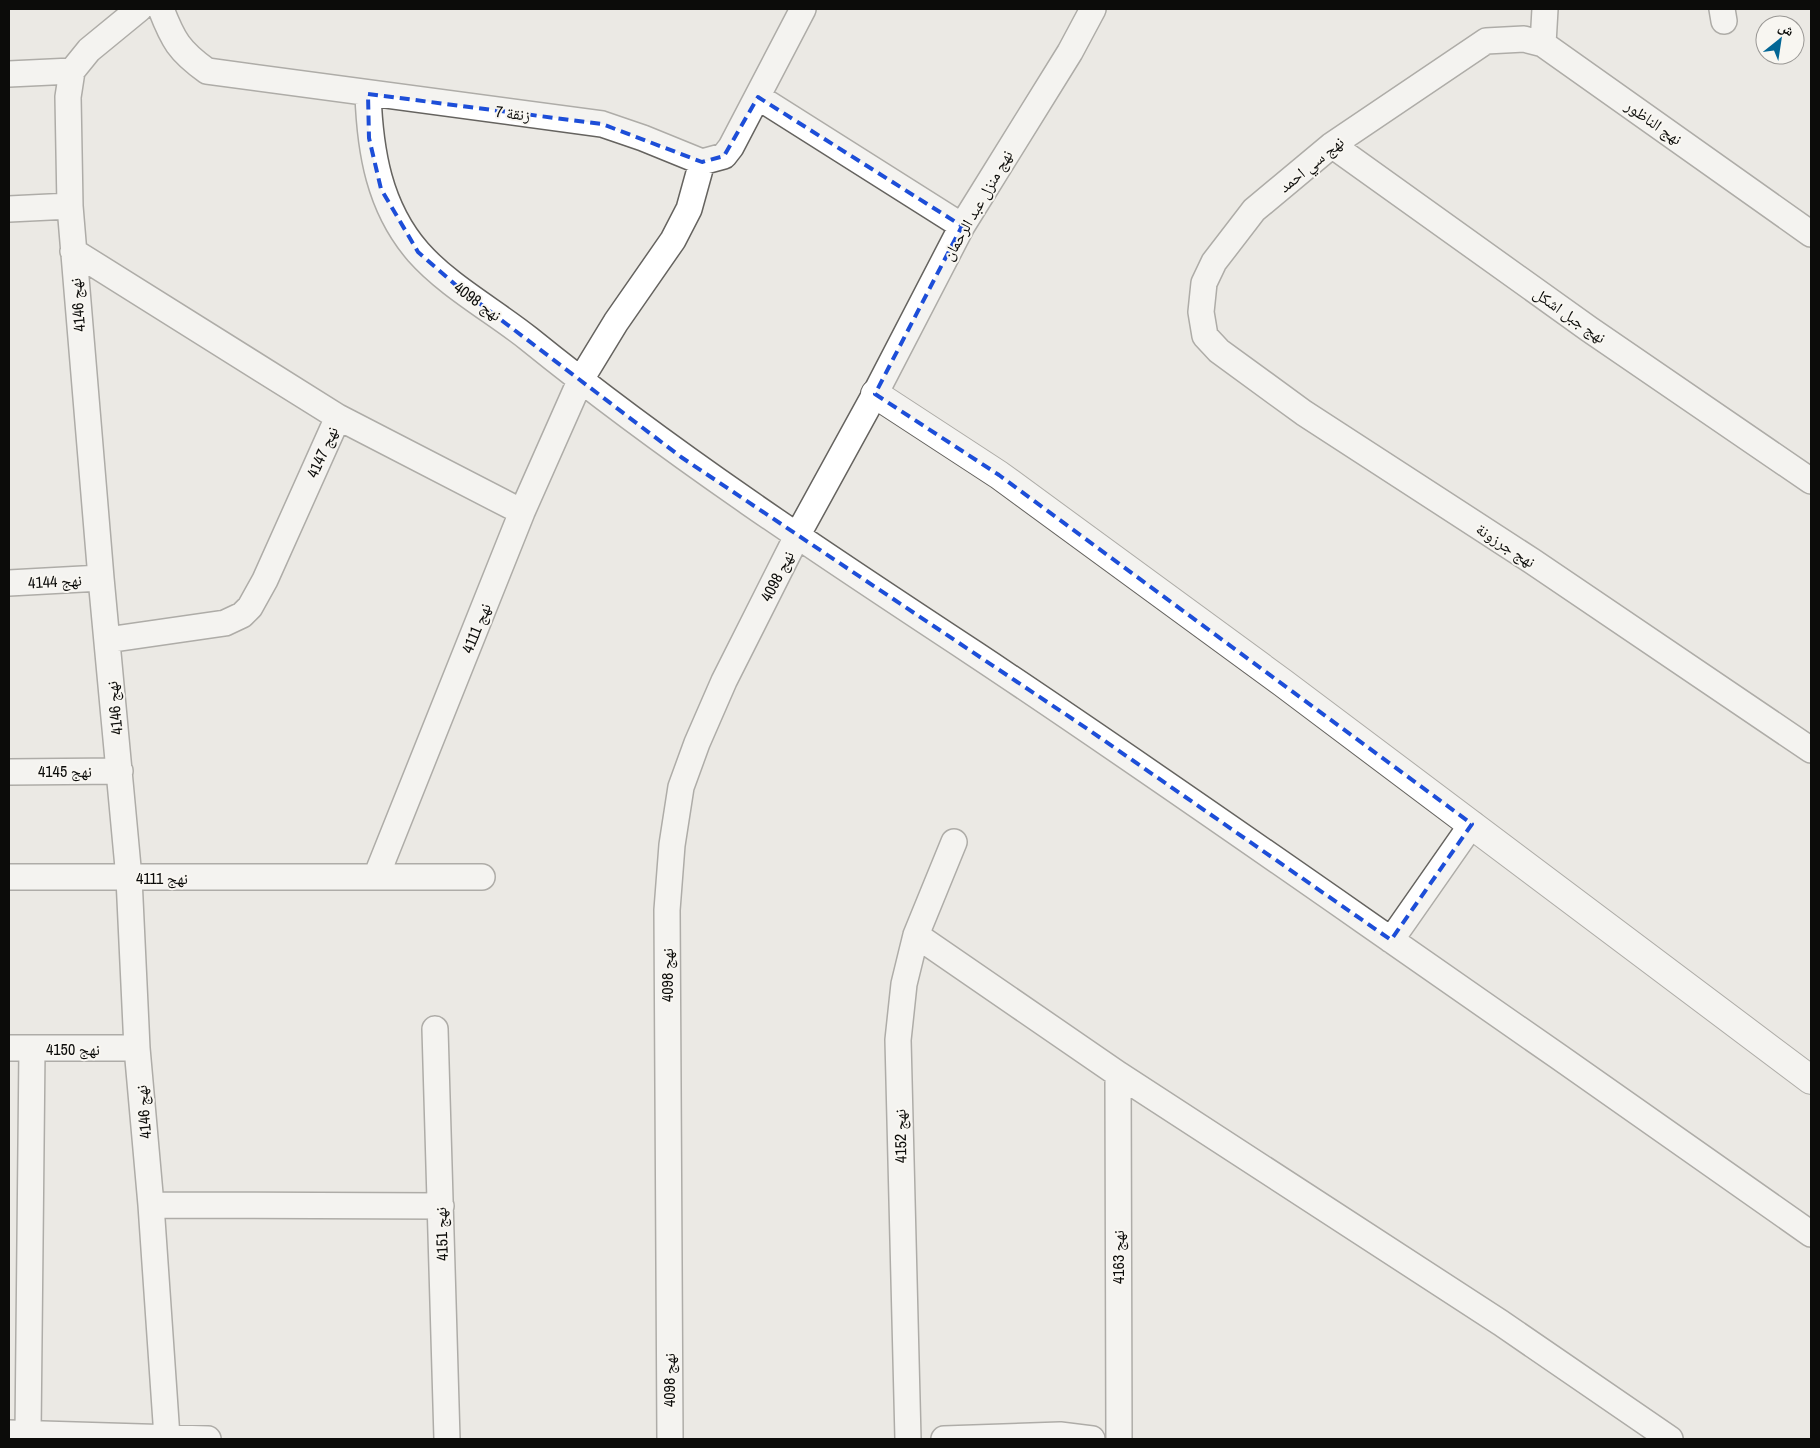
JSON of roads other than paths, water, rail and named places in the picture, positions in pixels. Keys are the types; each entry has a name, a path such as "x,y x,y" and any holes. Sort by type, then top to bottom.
{"street":[{"path":"9,74 72,71 89,50 139,9"},
{"name":"زنقة 7","path":"162,9 173,39 193,61 207,71 602,124 702,162"},
{"path":"702,162 724,156 758,97 803,9"},
{"name":"نهج منزل عبد الرحمان","path":"871,399 962,226 1070,52 1093,9"},
{"path":"1542,44 1545,9"},
{"name":"نهج الناظور","path":"1486,41 1524,39 1542,44 1811,234"},
{"name":"نهج سي احمد","path":"1205,336 1201,312 1204,283 1214,262 1254,210 1332,145 1486,41"},
{"name":"نهج 4146","path":"72,71 68,97 70,206 73,251 100,578 129,878 137,1048 151,1205 167,1437"},
{"name":"نهج 4098","path":"368,94 369,138 381,189 394,216 418,252 458,287 681,457 797,536"},
{"path":"758,97 962,226"},
{"name":"نهج جبل اشكل","path":"1332,145 1589,329 1811,482"},
{"name":"نهج 4111","path":"376,877 522,512 580,381 616,322 673,240 689,209 702,162"},
{"path":"9,208 70,206"},
{"name":"نهج 4147","path":"73,251 338,417 265,580 250,607 242,616 225,623 107,640"},
{"name":"نهج جرزونة","path":"1205,336 1219,351 1304,413 1532,561 1811,750"},
{"path":"871,399 1007,481 1472,824 1811,1080"},
{"name":"نهج 4098","path":"670,1439 667,910 672,845 681,787 696,743 724,681 797,536 871,399"},
{"path":"338,417 522,512"},
{"path":"797,536 1089,730 1811,1234"},
{"name":"نهج 4144","path":"9,583 100,578"},
{"name":"نهج 4145","path":"9,772 120,771"},
{"path":"1391,940 1472,824"},
{"name":"نهج 4152","path":"908,1439 898,1040 904,984 916,935 954,842"},
{"name":"نهج 4111","path":"9,877 482,877"},
{"path":"916,935 1118,1074 1502,1323 1670,1439"},
{"name":"نهج 4151","path":"435,1029 447,1439"},
{"path":"20,1048 18,1434 208,1439"},
{"name":"نهج 4150","path":"20,1048 137,1048"},
{"name":"نهج 4163","path":"1118,1074 1119,1439"},
{"path":"151,1205 440,1206"},
{"path":"944,1439 1060,1436 1092,1439"}]}
